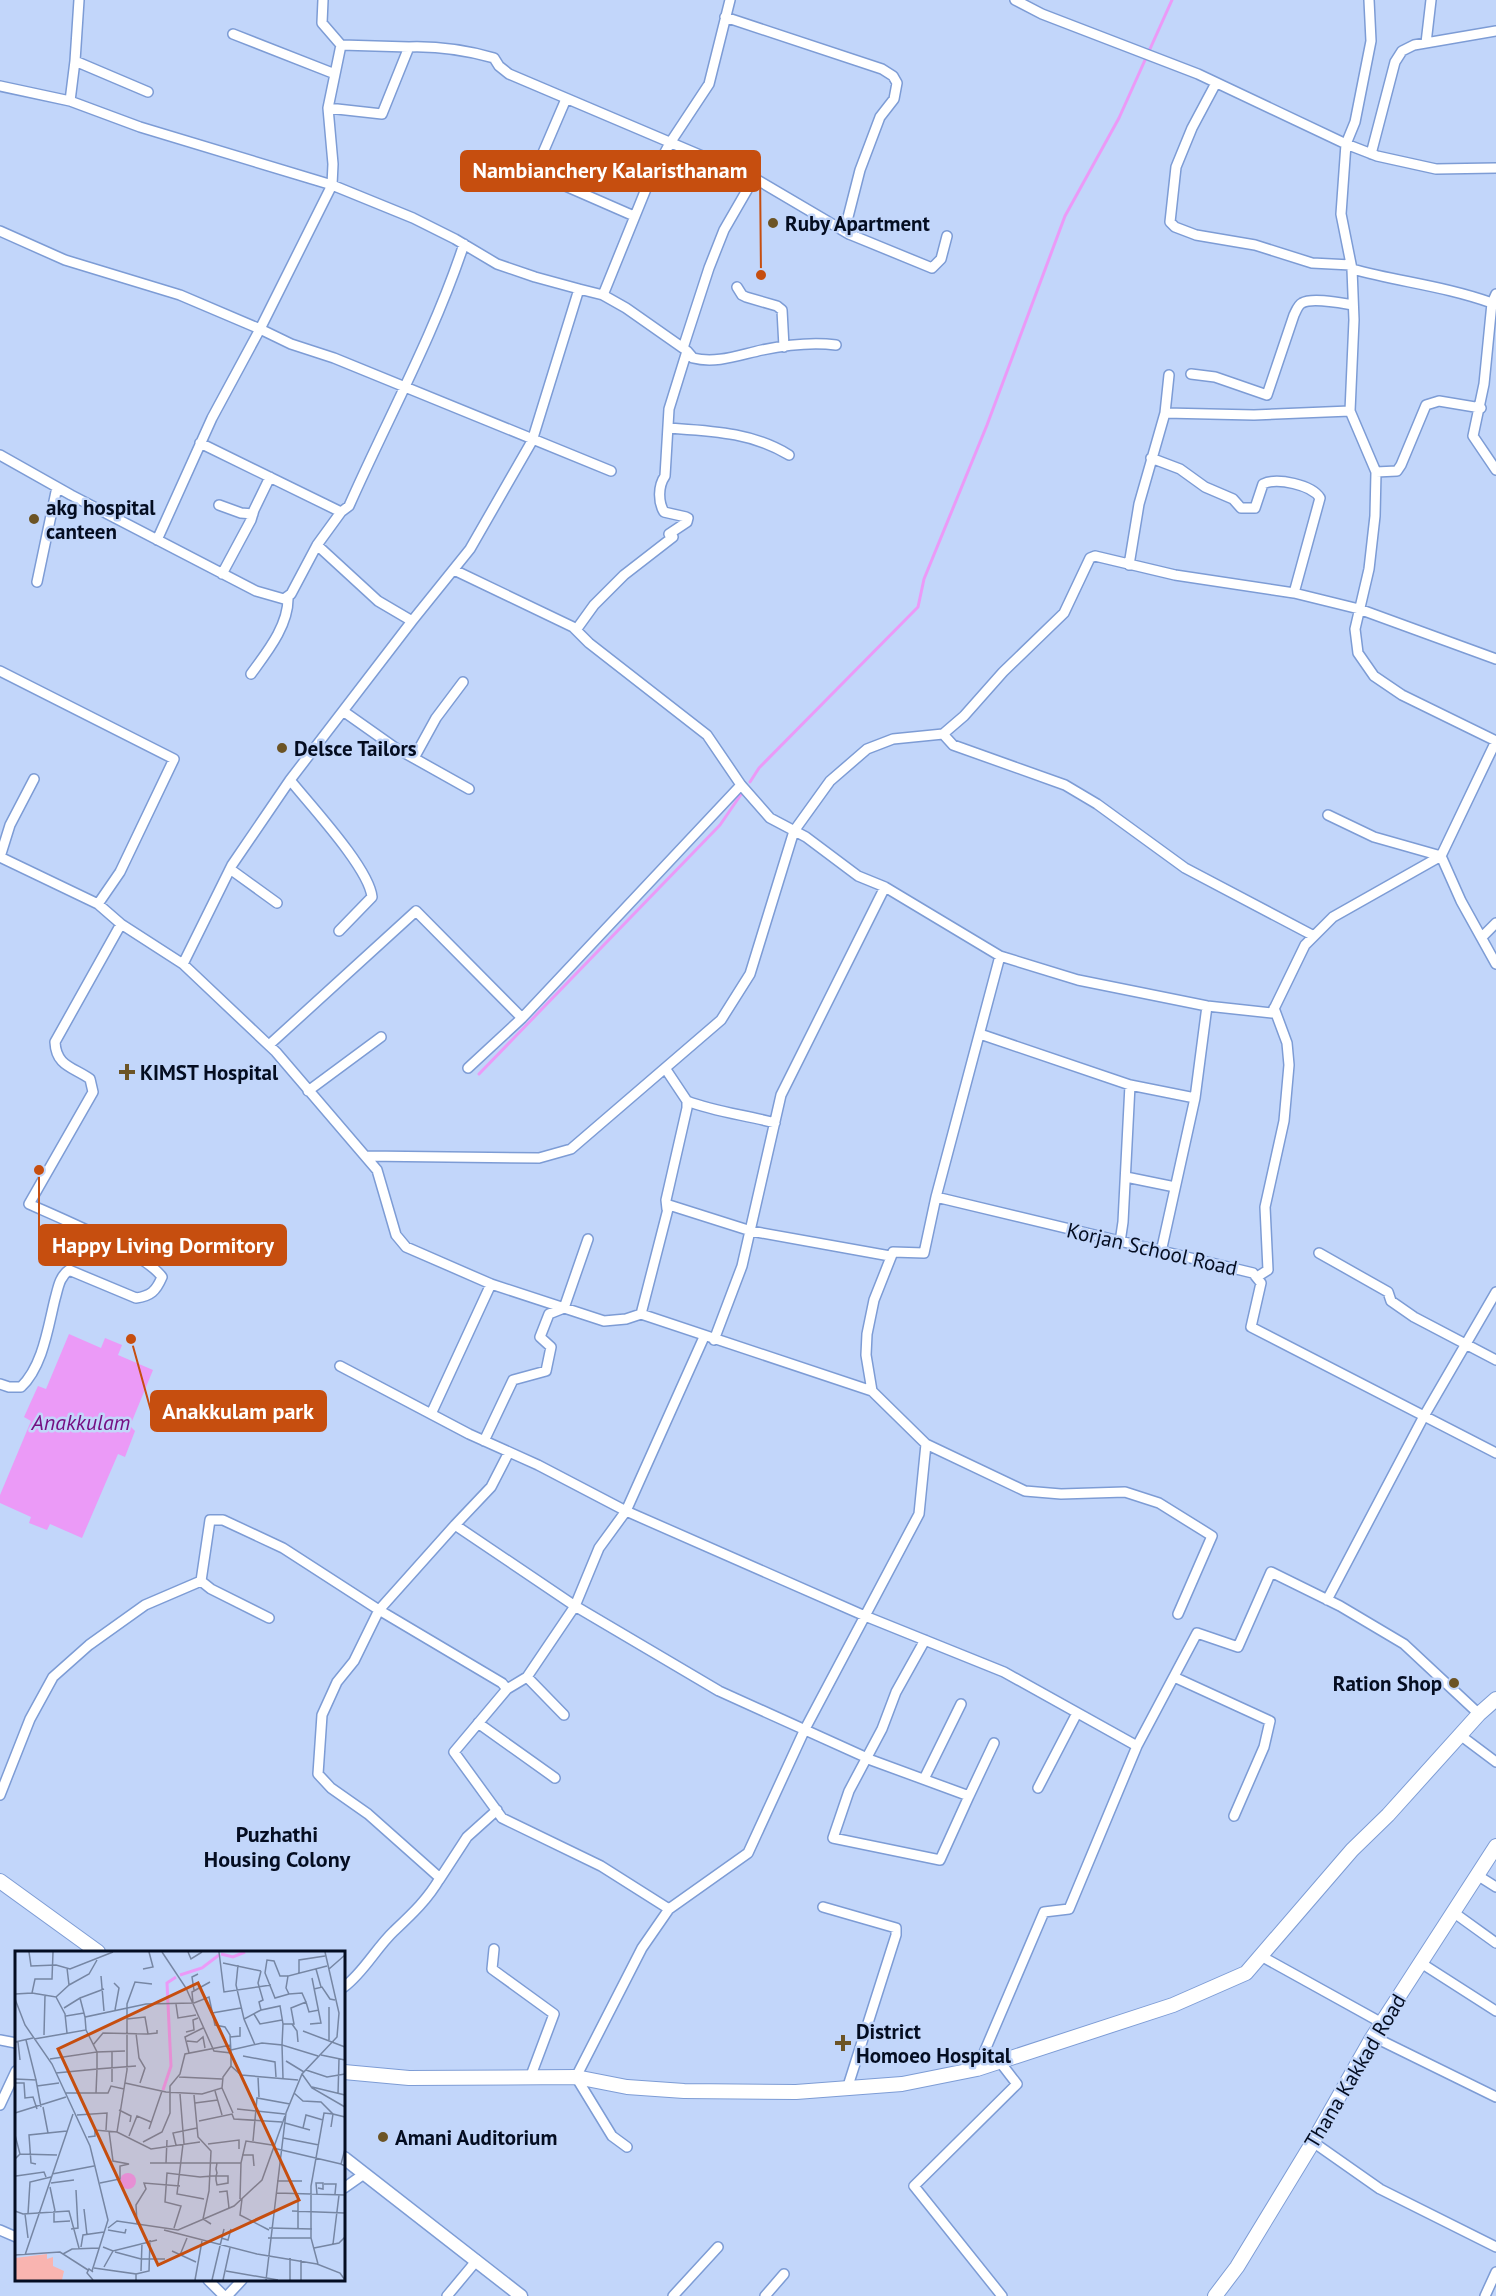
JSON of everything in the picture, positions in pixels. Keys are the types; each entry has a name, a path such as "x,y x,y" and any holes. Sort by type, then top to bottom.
{"main road":[{"path":"345,2072 409,2078 576,2077 627,2087 684,2091 796,2092 847,2089 902,2084 977,2069 1173,2006 1245,1973 1352,1850 1388,1815 1479,1714 1496,1699"},
{"name":"Thana Kakkad Road","path":"1215,2296 1237,2267 1313,2142 1372,2038 1496,1846"},
{"path":"0,1881 95,1951"}],"street":[{"path":"70,101 79,0"},
{"path":"323,0 322,23 341,45 440,46 494,58 499,66 509,74 754,178 849,234 932,268 941,259 947,236"},
{"path":"603,295 648,184 670,143 710,84 730,0"},
{"path":"1015,0 1042,14 1216,83 1371,154 1436,169 1496,168"},
{"path":"454,570 539,609 576,630 589,643 707,735 741,785 770,818 806,837 858,876 885,886 1000,956 1078,980 1207,1006 1272,1013 1305,945 1333,917 1441,856 1496,741 1402,695 1374,676 1358,653 1355,629 1369,569 1375,516 1376,472 1350,411 1352,267 1341,214 1346,144 1357,113 1371,41 1369,0"},
{"path":"1426,43 1431,0"},
{"path":"725,17 882,69 893,76 897,83 894,99 880,117 860,170 847,221 849,234"},
{"path":"1371,154 1395,62 1402,51 1414,45 1496,31"},
{"path":"234,34 335,74"},
{"path":"157,540 212,418 260,329 332,185 333,164 328,108 341,45"},
{"path":"328,108 382,114 409,47"},
{"path":"75,61 148,92"},
{"path":"1216,83 1192,128 1176,167 1170,222 1175,227 1196,235 1255,245 1312,263 1352,267 1395,280 1441,287 1494,306 1481,408 1473,436 1496,470"},
{"path":"0,86 70,101 140,127 332,185 413,218 497,264 535,277 603,295 685,349 693,358 713,360 816,343 836,345"},
{"path":"536,168 566,99"},
{"path":"576,630 594,605 619,579 673,537 669,534 687,522 688,518 664,512 660,505 661,482 665,476 669,409 709,268 724,230 754,178"},
{"path":"563,185 634,216"},
{"path":"0,231 65,260 180,295 260,329 291,345 334,358 532,441 611,471"},
{"path":"0,455 222,574 256,591 284,599 291,594 317,545 341,512 349,506 449,290 464,244"},
{"path":"737,287 742,295 777,306 782,310 784,347"},
{"path":"183,964 230,869 290,780 470,549 532,441 579,289"},
{"path":"1191,374 1215,377 1267,395 1294,315 1300,304 1305,301 1319,301 1353,304"},
{"path":"1129,566 1139,504 1165,413 1169,375"},
{"path":"1376,472 1397,471 1426,405 1439,401 1481,408"},
{"path":"1165,413 1254,414 1350,411"},
{"path":"668,428 748,436 777,447 789,455"},
{"path":"200,443 341,512"},
{"path":"1151,458 1180,469 1205,487 1233,499 1240,508 1255,508 1263,484 1268,482 1295,485 1317,492 1320,498 1294,593"},
{"path":"222,574 270,477"},
{"path":"37,582 57,487"},
{"path":"219,505 241,513 253,514"},
{"path":"317,545 378,601 412,621"},
{"path":"365,1156 539,1158 571,1149 722,1020 750,974 794,831 830,781 867,749 893,739 943,734 964,716 1003,672 1064,613 1090,558 1095,556 1129,566 1175,575 1294,593 1359,609 1496,659"},
{"path":"251,674 274,639 288,610 288,597"},
{"path":"0,671 4,671 174,759 120,873 98,904"},
{"path":"414,758 436,718 463,682"},
{"path":"343,711 394,747 469,789"},
{"path":"943,734 953,745 1065,785 1097,804 1185,868 1314,936"},
{"path":"34,779 10,825 0,857 98,904 121,924 183,964 269,1045 377,1170 396,1235 406,1247 491,1284 604,1321 626,1319 641,1314 872,1390 926,1444 1025,1491 1061,1494 1125,1492 1159,1503 1212,1536 1178,1614"},
{"path":"290,780 340,840 371,887 372,897 339,931"},
{"path":"468,1068 522,1018 741,785"},
{"path":"1328,815 1374,837 1441,856"},
{"path":"1441,856 1461,901 1496,964"},
{"path":"230,869 277,903"},
{"path":"669,1909 601,1866 502,1818 454,1752 507,1689 527,1677 575,1606 599,1548 626,1511 742,1266 781,1095 885,886"},
{"path":"269,1045 416,911 522,1018"},
{"path":"1482,937 1496,923"},
{"path":"0,1384 21,1387 29,1380 40,1356 60,1282 69,1270 136,1298 147,1296 157,1290 162,1277 157,1269 104,1239 29,1204 93,1092 90,1079 61,1060 56,1053 55,1042 121,924"},
{"path":"872,1390 866,1355 867,1334 874,1300 893,1252 924,1253 936,1197 1000,956"},
{"path":"1161,1252 1195,1098 1207,1006"},
{"path":"1260,1275 1268,1270 1265,1207 1284,1121 1289,1065 1287,1043 1274,1008"},
{"path":"980,1034 1130,1085 1195,1098"},
{"path":"308,1091 381,1037"},
{"path":"665,1068 687,1101 666,1200 668,1210"},
{"path":"1120,1242 1126,1177 1130,1085"},
{"path":"687,1101 710,1110 732,1112 775,1123"},
{"path":"1126,1177 1175,1187"},
{"name":"Korjan School Road","path":"936,1197 1253,1273 1261,1283 1251,1327 1496,1453"},
{"path":"641,1314 669,1205 751,1231 890,1256"},
{"path":"484,1441 513,1380 546,1371 551,1347 540,1337 549,1314 564,1308 588,1239"},
{"path":"1319,1253 1388,1292 1391,1301 1406,1311 1496,1360"},
{"path":"431,1414 491,1284"},
{"path":"1327,1600 1424,1416 1496,1292"},
{"path":"340,1366 626,1511 865,1616 1004,1672 1137,1746"},
{"path":"627,2147 612,2136 576,2077 642,1948 669,1909 748,1852 806,1729 919,1514 926,1444"},
{"path":"439,1880 440,1878 368,1814 331,1788 318,1774 322,1715 337,1682 354,1661 379,1610 491,1487 509,1452"},
{"path":"201,1581 210,1520 223,1521 284,1548 379,1610 502,1683 507,1689"},
{"path":"455,1525 575,1606 719,1691 865,1757 969,1796"},
{"path":"977,2069 1044,1912 1069,1909 1137,1746 1197,1633 1238,1647 1270,1572 1327,1600 1404,1644 1479,1714"},
{"path":"201,1581 211,1589 269,1618"},
{"path":"0,1795 30,1719 53,1677 89,1645 145,1605 201,1581"},
{"path":"925,1640 896,1692 882,1728 849,1791 833,1838 940,1860 994,1743"},
{"path":"527,1677 564,1715"},
{"path":"1174,1677 1270,1721 1264,1747 1234,1816"},
{"path":"924,1779 961,1704"},
{"path":"1038,1788 1077,1713"},
{"path":"478,1723 555,1778"},
{"path":"1460,1735 1496,1762"},
{"path":"345,1986 432,1892 467,1837 497,1810"},
{"path":"1477,1875 1496,1887"},
{"path":"823,1907 896,1928 896,1935 847,2089"},
{"path":"1453,1912 1496,1943"},
{"path":"494,1949 492,1969 554,2014 530,2078"},
{"path":"1261,1956 1382,2023"},
{"path":"1421,1963 1496,2011"},
{"path":"1372,2038 1496,2097"},
{"path":"0,2040 15,2043"},
{"path":"1000,2062 1017,2084 914,2186 1002,2296"},
{"path":"0,2105 15,2074"},
{"path":"1313,2142 1380,2189 1496,2247"},
{"path":"345,2159 521,2296"},
{"path":"345,2187 364,2174"},
{"path":"0,2230 15,2237"},
{"path":"673,2296 717,2247"},
{"path":"447,2296 477,2260"},
{"path":"1485,2296 1496,2272"},
{"path":"765,2296 784,2274"},
{"path":"209,2281 225,2296 241,2281"}],"water":[{"name":"Anakkulam","path":"69,1334 101,1348 105,1338 122,1345 118,1355 153,1370 130,1426 135,1431 125,1457 118,1454 82,1538 50,1524 47,1530 29,1523 31,1517 0,1503 0,1495 31,1421 24,1417 38,1386 46,1389"}],"waterway":[{"path":"750,782 759,768 918,607 924,579 987,425 1065,216 1119,118 1172,0"},
{"path":"479,1074 720,825 742,793"}],"place":[{"name":"Ruby Apartment","path":"773,223"},
{"name":"Nambianchery Kalaristhanam","path":"761,275"},
{"name":"akg hospital canteen","path":"34,519"},
{"name":"Delsce Tailors","path":"282,748"},
{"name":"KIMST Hospital","path":"127,1072"},
{"name":"Happy Living Dormitory","path":"39,1170"},
{"name":"Anakkulam park","path":"131,1339"},
{"name":"Ration Shop","path":"1454,1683"},
{"name":"District Homoeo Hospital","path":"843,2043"},
{"name":"Amani Auditorium","path":"383,2137"}],"district":[{"name":"Puzhathi Housing Colony","path":"277,1847"}]}
